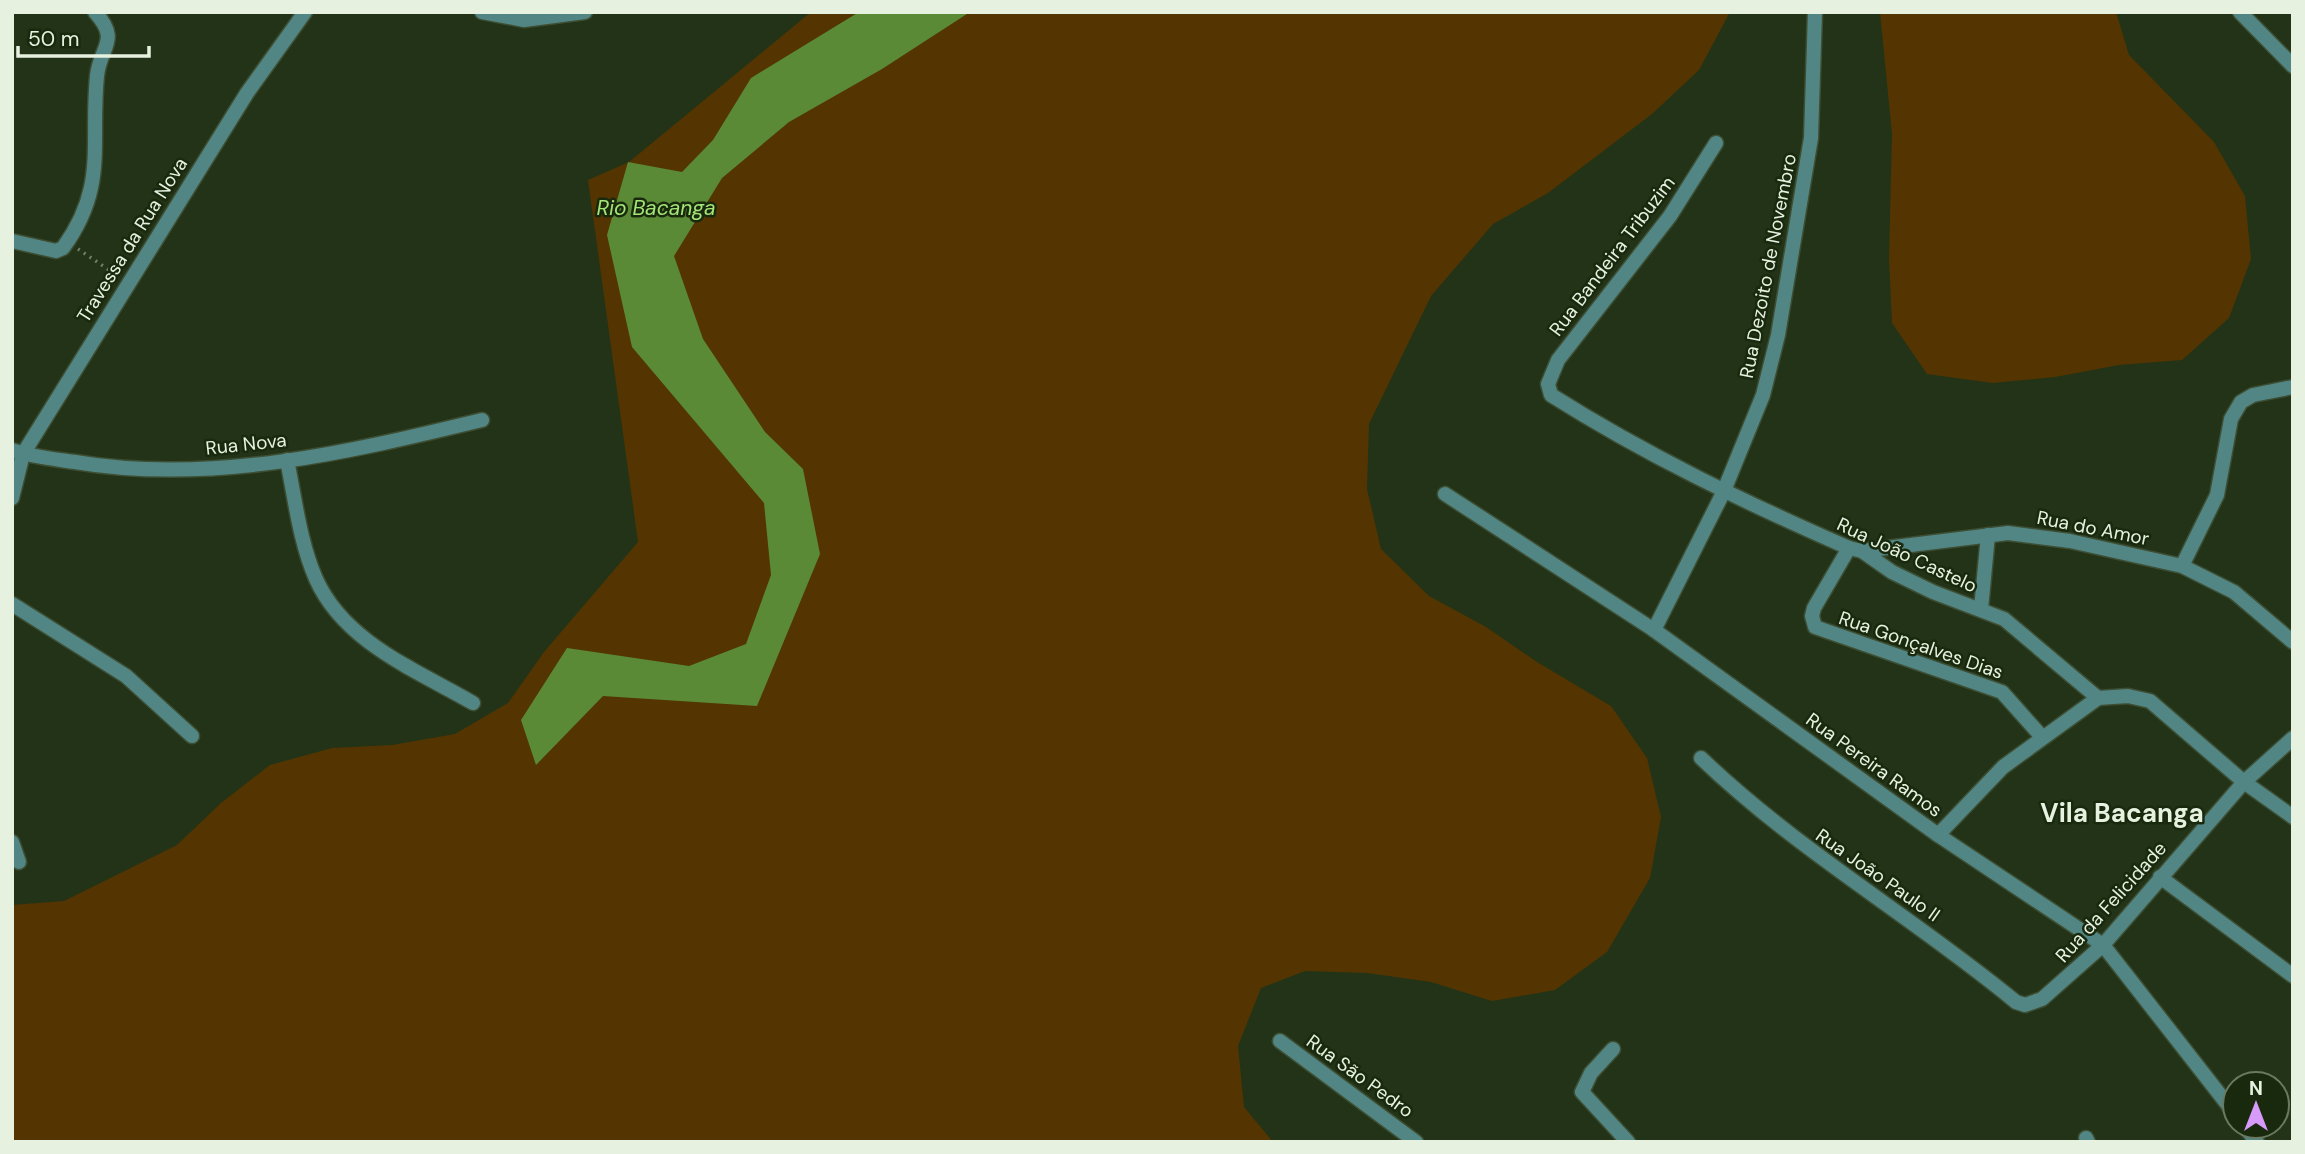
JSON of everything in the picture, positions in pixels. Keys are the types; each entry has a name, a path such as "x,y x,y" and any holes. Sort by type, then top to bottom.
{"street":[{"path":"12,241 56,251 68,242 91,195 95,181 97,74 109,38 108,28 95,12"},
{"name":"Travessa da Rua Nova","path":"12,498 18,452 247,93 305,12"},
{"path":"482,12 524,20 585,12"},
{"name":"Rua Dezoito de Novembro","path":"1654,629 1723,493 1763,396 1778,335 1811,138 1815,12"},
{"path":"2240,12 2293,66"},
{"name":"Rua Bandeira Tribuzim","path":"1551,396 1548,384 1558,360 1670,216 1716,143"},
{"path":"2182,566 2217,495 2231,419 2241,402 2253,395 2293,387"},
{"name":"Rua João Castelo","path":"1551,396 1610,433 1723,493 1855,550 1933,592 2004,619 2098,698"},
{"name":"Rua Nova","path":"18,452 106,468 212,469 367,447 482,420"},
{"path":"287,460 308,557 327,600 344,622 371,643 472,703"},
{"name":"Rua Pereira Ramos","path":"1446,494 1654,629 1938,835 2103,944 2221,1096"},
{"name":"Rua do Amor","path":"1855,550 2008,533 2070,541 2182,566 2234,592 2293,642"},
{"path":"1981,609 1988,535"},
{"name":"Rua Gonçalves Dias","path":"1855,550 1813,611 1815,627 2002,692 2042,737"},
{"path":"15,609 126,676 192,736"},
{"path":"1938,835 2003,767 2042,737 2098,698 2128,696 2150,701 2244,782 2293,817"},
{"name":"Rua da Felicidade","path":"2042,999 2103,944 2244,782 2293,738"},
{"name":"Rua João Paulo II","path":"1701,758 1743,799 1807,849 1970,963 2017,1002 2031,1004 2042,999"},
{"path":"12,842 19,862"},
{"path":"2160,877 2293,976"},
{"name":"Rua São Pedro","path":"1280,1041 1416,1142"},
{"path":"1612,1049 1584,1083 1582,1092 1628,1142"}],"path":[{"path":"68,242 128,283"}],"shaded area":[{"path":"811,12 1730,12 1699,70 1652,114 1548,193 1493,224 1431,296 1369,424 1367,489 1381,549 1429,596 1486,627 1537,662 1611,706 1647,758 1661,817 1650,878 1607,952 1555,990 1492,1001 1431,982 1367,973 1305,971 1261,988 1238,1046 1244,1107 1273,1142 12,1142 12,905 64,901 177,845 221,803 270,765 332,748 392,745 455,734 508,703 544,652 638,542 588,180 629,162"},
{"path":"1880,12 2116,12 2129,55 2214,142 2245,196 2251,259 2229,318 2182,360 2119,365 2055,377 1993,383 1927,374 1892,323 1889,259 1892,134"}],"water":[{"name":"Rio Bacanga","path":"859,12 970,12 882,69 789,122 722,178 674,256 703,339 765,432 803,469 820,554 757,706 603,696 536,765 521,720 567,648 689,666 746,644 771,575 764,503 632,347 607,235 628,162 682,172 713,140 751,78"}],"district":[{"name":"Vila Bacanga","path":"2122,813"}]}
